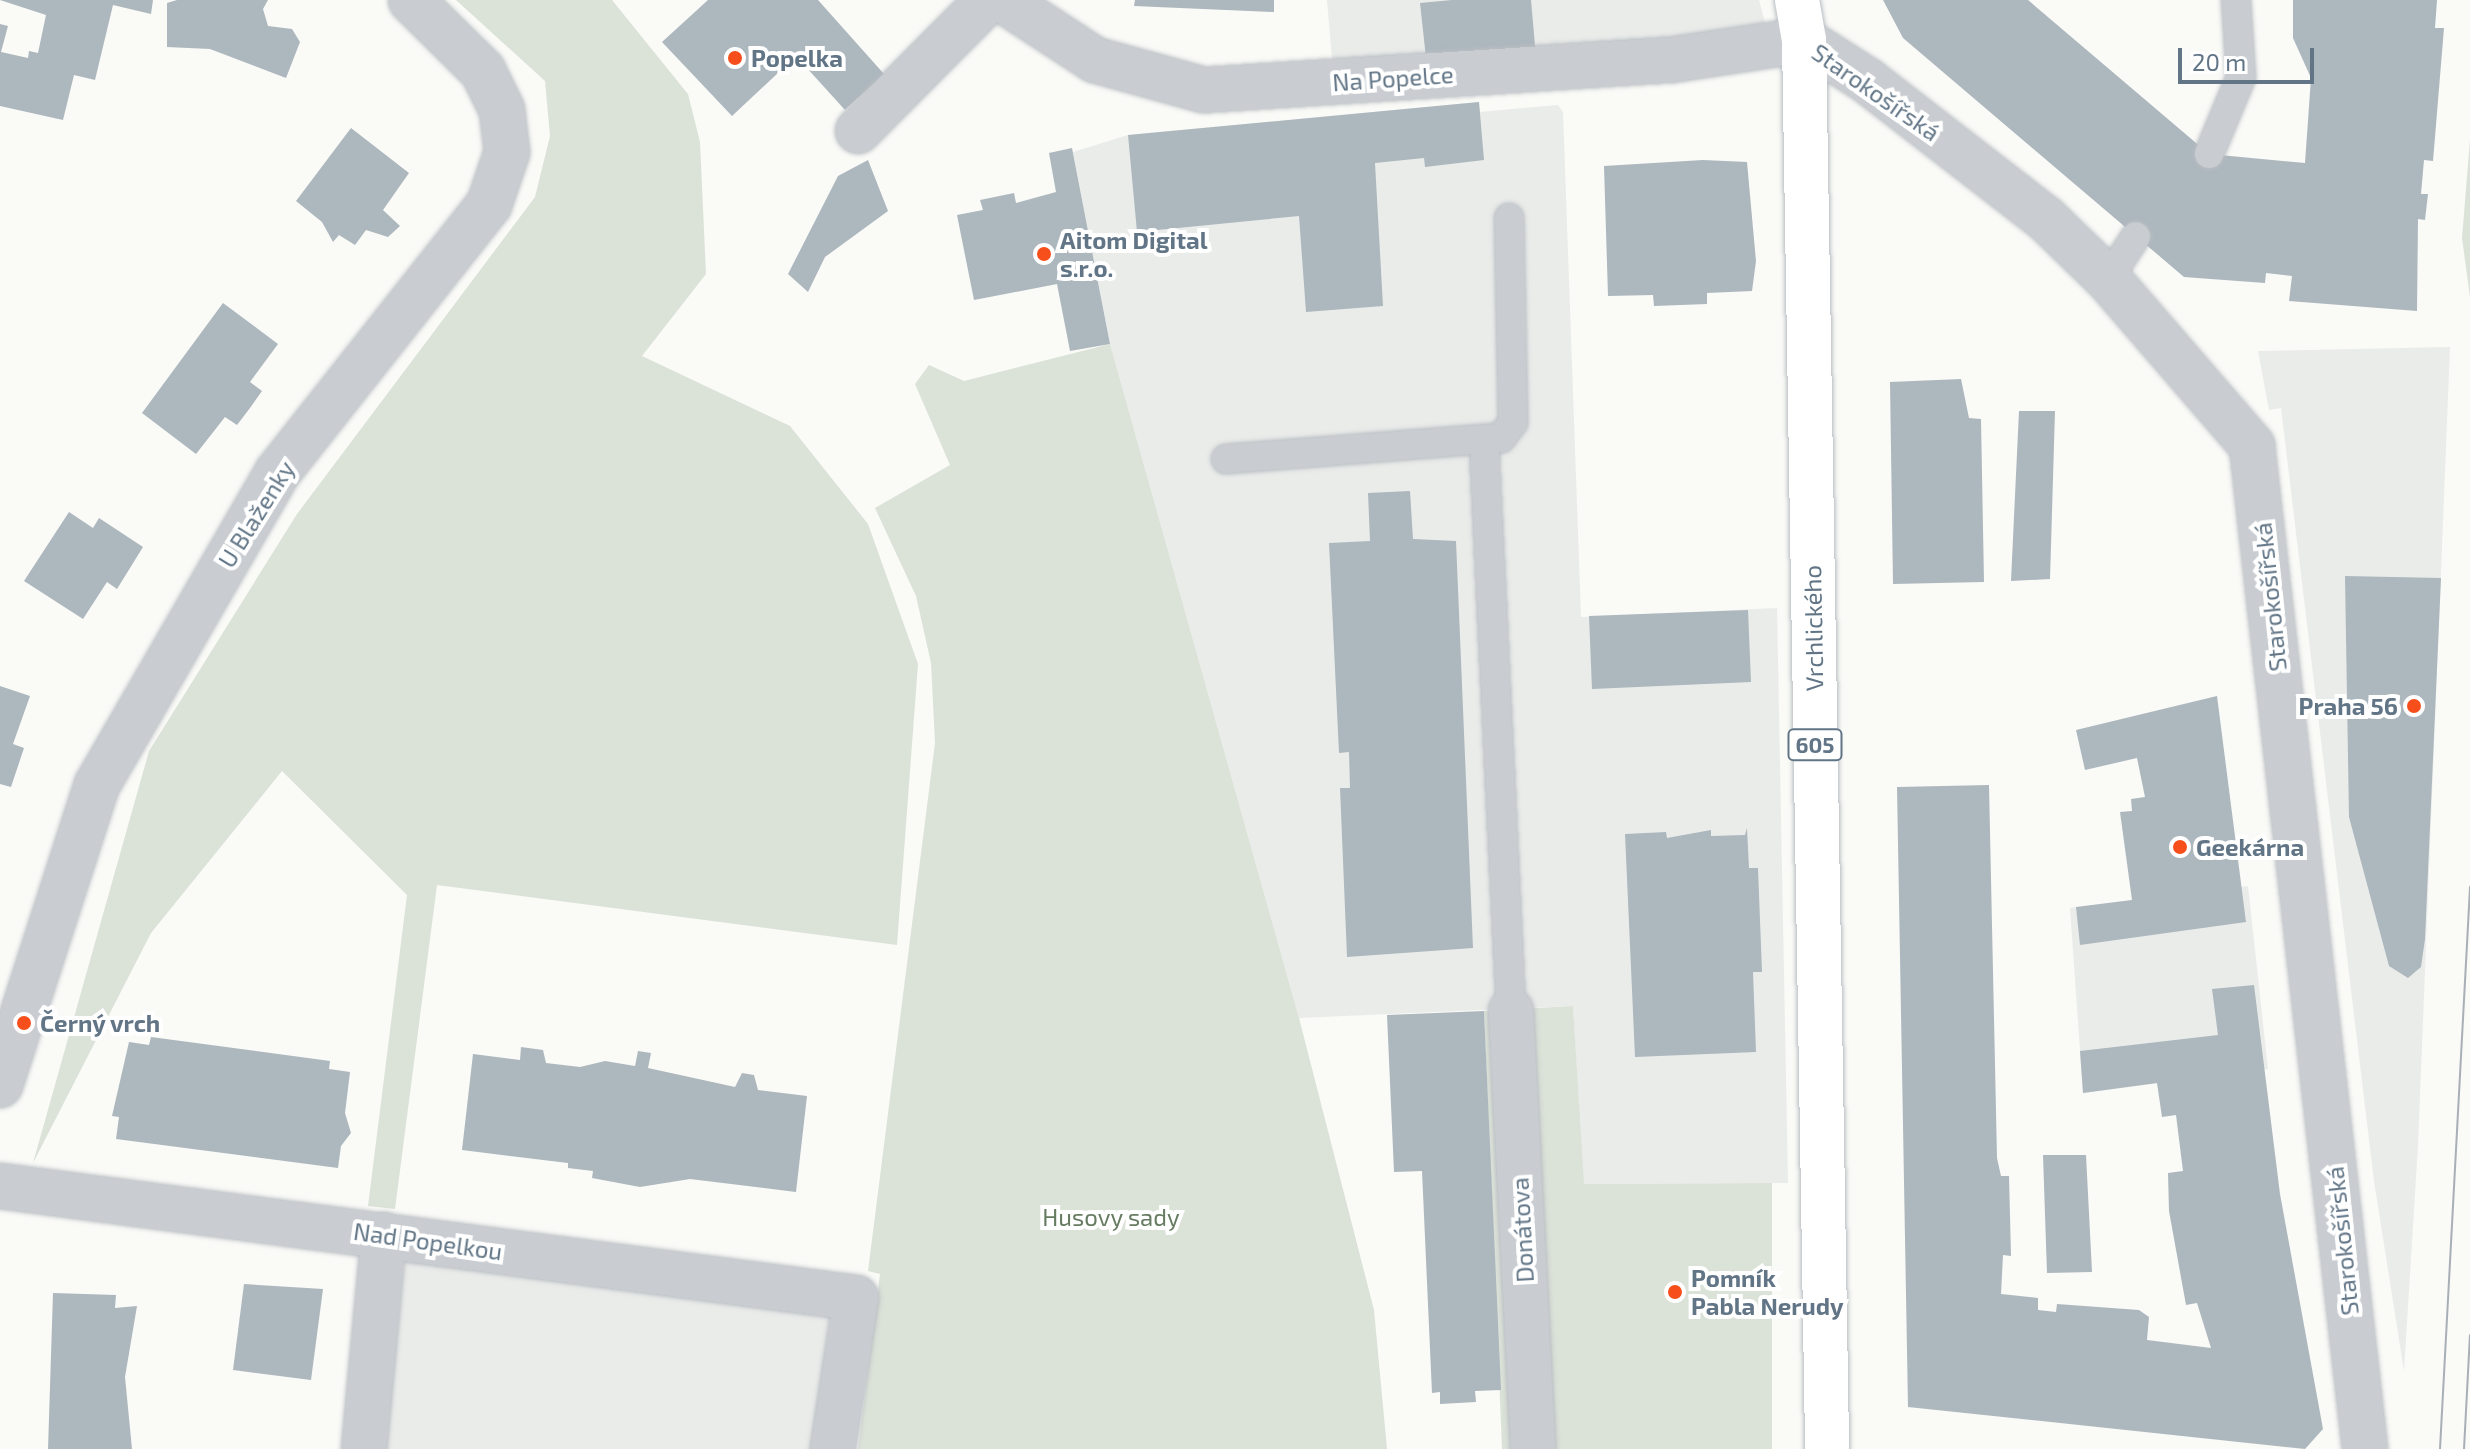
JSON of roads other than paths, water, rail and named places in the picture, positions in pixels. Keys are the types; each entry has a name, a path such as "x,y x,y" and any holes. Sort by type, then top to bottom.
{"main road":[{"name":"Vrchlického","path":"1800,20 1827,1449"}],"street":[{"name":"U Blaženky","path":"0,1085 97,785 277,473 489,205 507,152 502,110 483,71 411,0"},
{"path":"858,131 988,0"},
{"name":"Na Popelce","path":"1003,0 1095,60 1204,90 1677,59 1800,20"},
{"name":"Starokošířská","path":"1800,20 1868,81 2046,219 2108,279 2252,446 2365,1449"},
{"name":"Donátova","path":"1511,1011 1533,1449"},
{"name":"Nad Popelkou","path":"0,1186 856,1298 833,1449"},
{"path":"364,1449 384,1235"}],"lane":[{"path":"2209,154 2241,77 2236,0"},
{"path":"1226,459 1484,442 1501,438 1513,422 1509,218"},
{"path":"2108,279 2136,236"},
{"path":"1484,442 1511,1011"}],"tram line":[{"path":"2440,1449 2470,887"},
{"path":"2464,1449 2470,1335"}],"place":[{"name":"Popelka","path":"735,58"},
{"name":"Aitom Digital s.r.o.","path":"1044,254"},
{"name":"Praha 56","path":"2414,706"},
{"name":"Geekárna","path":"2180,847"},
{"name":"Černý vrch","path":"24,1023"},
{"name":"Pomník Pabla Nerudy","path":"1675,1292"}],"park label":[{"name":"Husovy sady","path":"1111,1217"}]}
